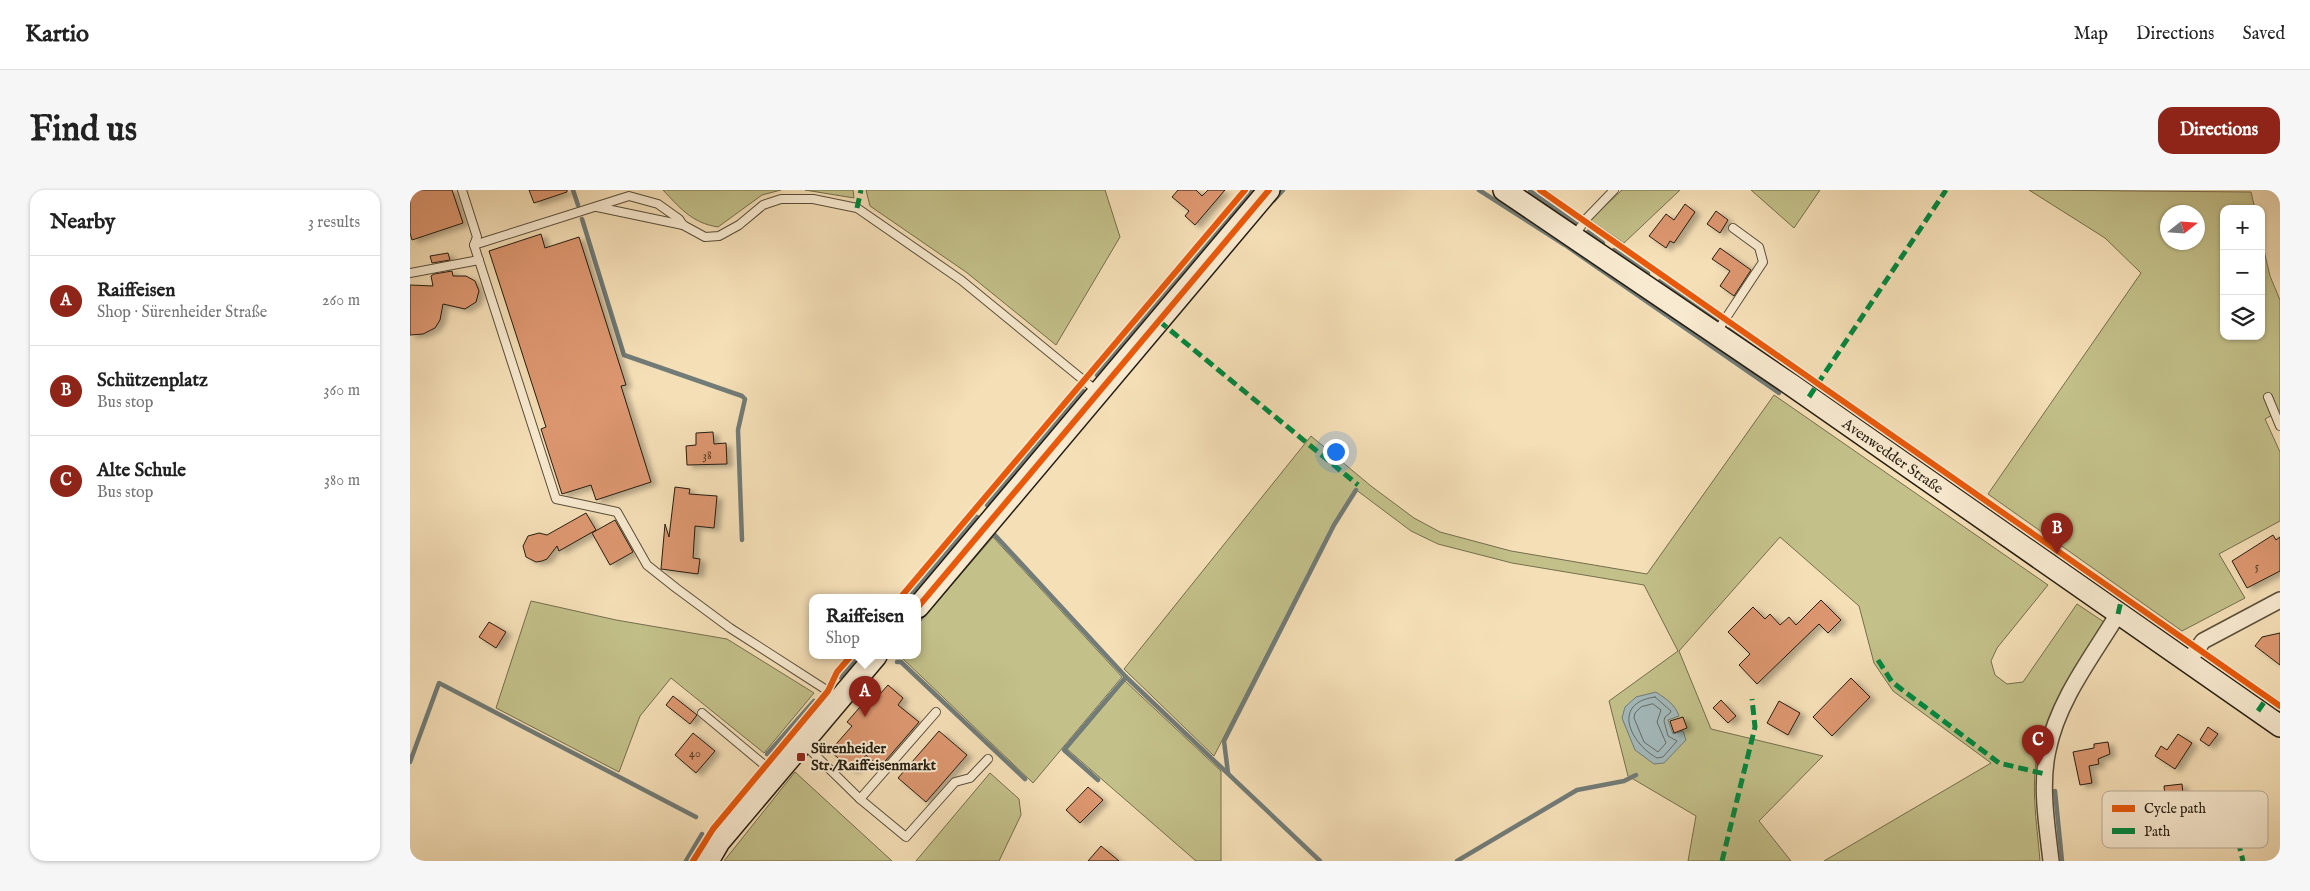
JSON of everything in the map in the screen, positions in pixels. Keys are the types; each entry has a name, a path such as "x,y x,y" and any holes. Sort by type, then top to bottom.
{"main road":[{"path":"921,603 1269,190"},
{"name":"Avenwedder Straße","path":"1504,190 1716,333 2280,726"},
{"path":"708,861 720,842 873,659"}],"street":[{"path":"2187,662 2203,641 2280,600"},
{"path":"2051,861 2046,811 2045,768 2048,749 2062,706 2118,614"}],"lane":[{"path":"462,190 477,237 474,245 556,499 617,512 647,565 730,628 828,691 838,701"},
{"path":"1574,237 1586,219 1614,190"},
{"path":"474,245 636,194 658,204 679,219 683,225"},
{"path":"596,206 683,225 705,237 718,236 739,225 763,205 781,199 813,199 857,208 961,280 1099,392"},
{"path":"1716,333 1762,262 1759,247 1733,228"},
{"path":"410,273 479,260"},
{"path":"2268,397 2280,426"},
{"path":"860,799 936,712"},
{"path":"702,713 776,775"},
{"path":"803,742 860,799 906,837 955,782 970,778 988,759"}],"shaded area":[{"path":"663,190 781,190 762,195 718,227 701,222 687,214"},
{"path":"805,190 853,190 854,198"},
{"path":"866,190 1105,190 1120,237 1056,345 966,272 870,206"},
{"path":"1622,190 1680,190 1624,243 1590,220"},
{"path":"1751,190 1820,190 1794,228"},
{"path":"2029,190 2251,192 2254,205 2220,205 2220,340 2265,340 2265,255 2270,276 2280,300 2280,411 2265,419 2280,452 2280,521 2219,554 2245,598 2182,631 1988,494 2141,273 2105,238"},
{"path":"1774,395 2048,585 1997,648 1991,661 1995,675 2007,684 2023,682 2077,604 2104,622 2059,696 2040,743 2034,787 2040,861 1824,861 1991,763 1893,691 1874,663 1859,606 1780,537 1679,651 1711,729 1823,756 1759,821 1791,861 1688,861 1696,816 1628,776 1609,701 1678,651 1644,585 1512,563 1438,544 1411,531 1355,489 1333,524 1214,756 1124,669 1311,436 1371,486 1414,518 1440,532 1511,551 1647,574"},
{"path":"993,537 1122,677 1033,783 903,659 921,659 921,621"},
{"path":"531,601 616,620 727,639 814,693 764,753 671,678 640,716 619,772 496,708"},
{"path":"1125,681 1221,771 1221,861 1196,861 1067,749"},
{"path":"795,772 892,861 724,861"},
{"path":"990,773 1019,799 1021,815 999,861 916,861"}],"water":[{"path":"1656,692 1673,705 1679,716 1668,720 1673,734 1683,731 1686,740 1664,763 1654,764 1635,750 1622,718 1625,707 1636,697"}],"building":[{"path":"410,190 452,190 463,223 412,240 410,233"},
{"path":"529,190 567,190 567,192 534,203"},
{"path":"1178,190 1196,190 1202,196 1208,190 1225,190 1195,225 1185,216 1189,211 1172,197"},
{"path":"1685,204 1695,212 1674,243 1670,241 1666,248 1649,236 1666,214 1674,220"},
{"path":"1716,211 1728,220 1720,233 1707,224"},
{"path":"541,234 545,248 579,237 626,385 621,386 651,482 596,500 591,485 562,494 541,429 546,427 489,251"},
{"path":"1720,248 1751,270 1734,296 1720,286 1730,271 1712,259"},
{"path":"448,253 450,260 432,263 430,256"},
{"path":"452,271 453,276 466,276 475,281 479,291 476,302 465,309 443,304 440,320 435,328 423,334 410,335 410,285 433,286 431,276"},
{"path":"713,432 714,444 726,443 727,464 687,465 686,446 696,445 696,433"},
{"path":"675,487 690,489 689,494 717,496 714,528 695,526 693,558 700,559 698,574 661,569 665,524 669,537"},
{"path":"586,513 596,530 559,551 557,546 547,559 542,561 536,562 526,557 523,546 528,536 539,533 547,535"},
{"path":"615,520 633,552 610,565 592,533"},
{"path":"2273,535 2276,540 2280,537 2280,571 2247,588 2232,561"},
{"path":"1821,600 1841,620 1828,633 1819,624 1757,684 1739,665 1750,654 1728,632 1753,607 1765,619 1770,614 1780,625 1789,617 1796,625"},
{"path":"489,622 506,632 496,648 479,637"},
{"path":"2280,633 2280,665 2255,646 2262,637"},
{"path":"1851,678 1870,697 1832,736 1813,717"},
{"path":"888,685 903,698 898,705 919,722 880,767 866,755 853,771 830,751 852,726 847,722 866,700 871,704"},
{"path":"673,696 697,715 690,724 666,705"},
{"path":"1721,700 1736,716 1728,723 1713,708"},
{"path":"1779,701 1800,713 1788,735 1767,723"},
{"path":"1683,717 1687,728 1674,733 1670,721"},
{"path":"2208,727 2218,734 2209,746 2200,740"},
{"path":"939,731 967,755 926,802 898,778"},
{"path":"693,733 715,751 696,773 675,755"},
{"path":"2178,734 2192,743 2175,769 2155,756 2161,746 2167,750"},
{"path":"2108,742 2110,754 2098,759 2099,764 2089,766 2092,783 2080,785 2073,752 2094,748 2094,744"},
{"path":"2182,784 2183,791 2164,791 2164,786"},
{"path":"1088,787 1103,800 1080,823 1066,810"},
{"path":"1101,846 1119,861 1088,861"}],"waterway":[{"path":"573,190 578,205"},
{"path":"1097,375 1253,190"},
{"path":"1274,200 1283,190"},
{"path":"1479,190 1565,245 1779,393"},
{"path":"1530,191 1575,223"},
{"path":"582,219 624,355 742,396 745,399 738,430 742,540"},
{"path":"1588,232 1603,243"},
{"path":"1614,250 1648,273"},
{"path":"1660,281 1718,321"},
{"path":"1730,329 1807,382"},
{"path":"987,505 1083,391"},
{"path":"1822,392 2006,522"},
{"path":"1228,773 1224,741 1334,525 1356,490"},
{"path":"911,594 977,517"},
{"path":"993,533 1126,677 1320,861"},
{"path":"921,617 925,612"},
{"path":"840,677 856,659"},
{"path":"897,662 901,662 1025,779"},
{"path":"1098,780 1064,750 1126,677"},
{"path":"410,762 439,683 696,817"},
{"path":"767,754 814,701"},
{"path":"1457,861 1577,790 1624,781 1636,775"},
{"path":"2055,791 2062,861"},
{"path":"686,861 702,834"}],"marked path":[{"path":"857,208 861,190"},
{"path":"1809,397 1946,190"},
{"path":"1159,321 1358,485"},
{"path":"2118,614 2122,597"},
{"path":"1878,660 1892,682 1999,763 2045,774"},
{"path":"2258,711 2267,698"},
{"path":"1722,861 1755,727 1752,699"},
{"path":"2240,848 2243,861"}],"cycle path":[{"path":"903,594 1245,190"},
{"path":"921,603 1269,190"},
{"path":"1540,190 2280,706"},
{"path":"693,861 713,829 828,691 837,672 848,659"}],"place":[{"name":"Schützenplatz","path":"2057,554"},
{"name":"Raiffeisen","path":"865,717"},
{"name":"Sürenheider Str./Raiffeisenmarkt","path":"801,757"},
{"name":"Alte Schule","path":"2038,766"}]}
